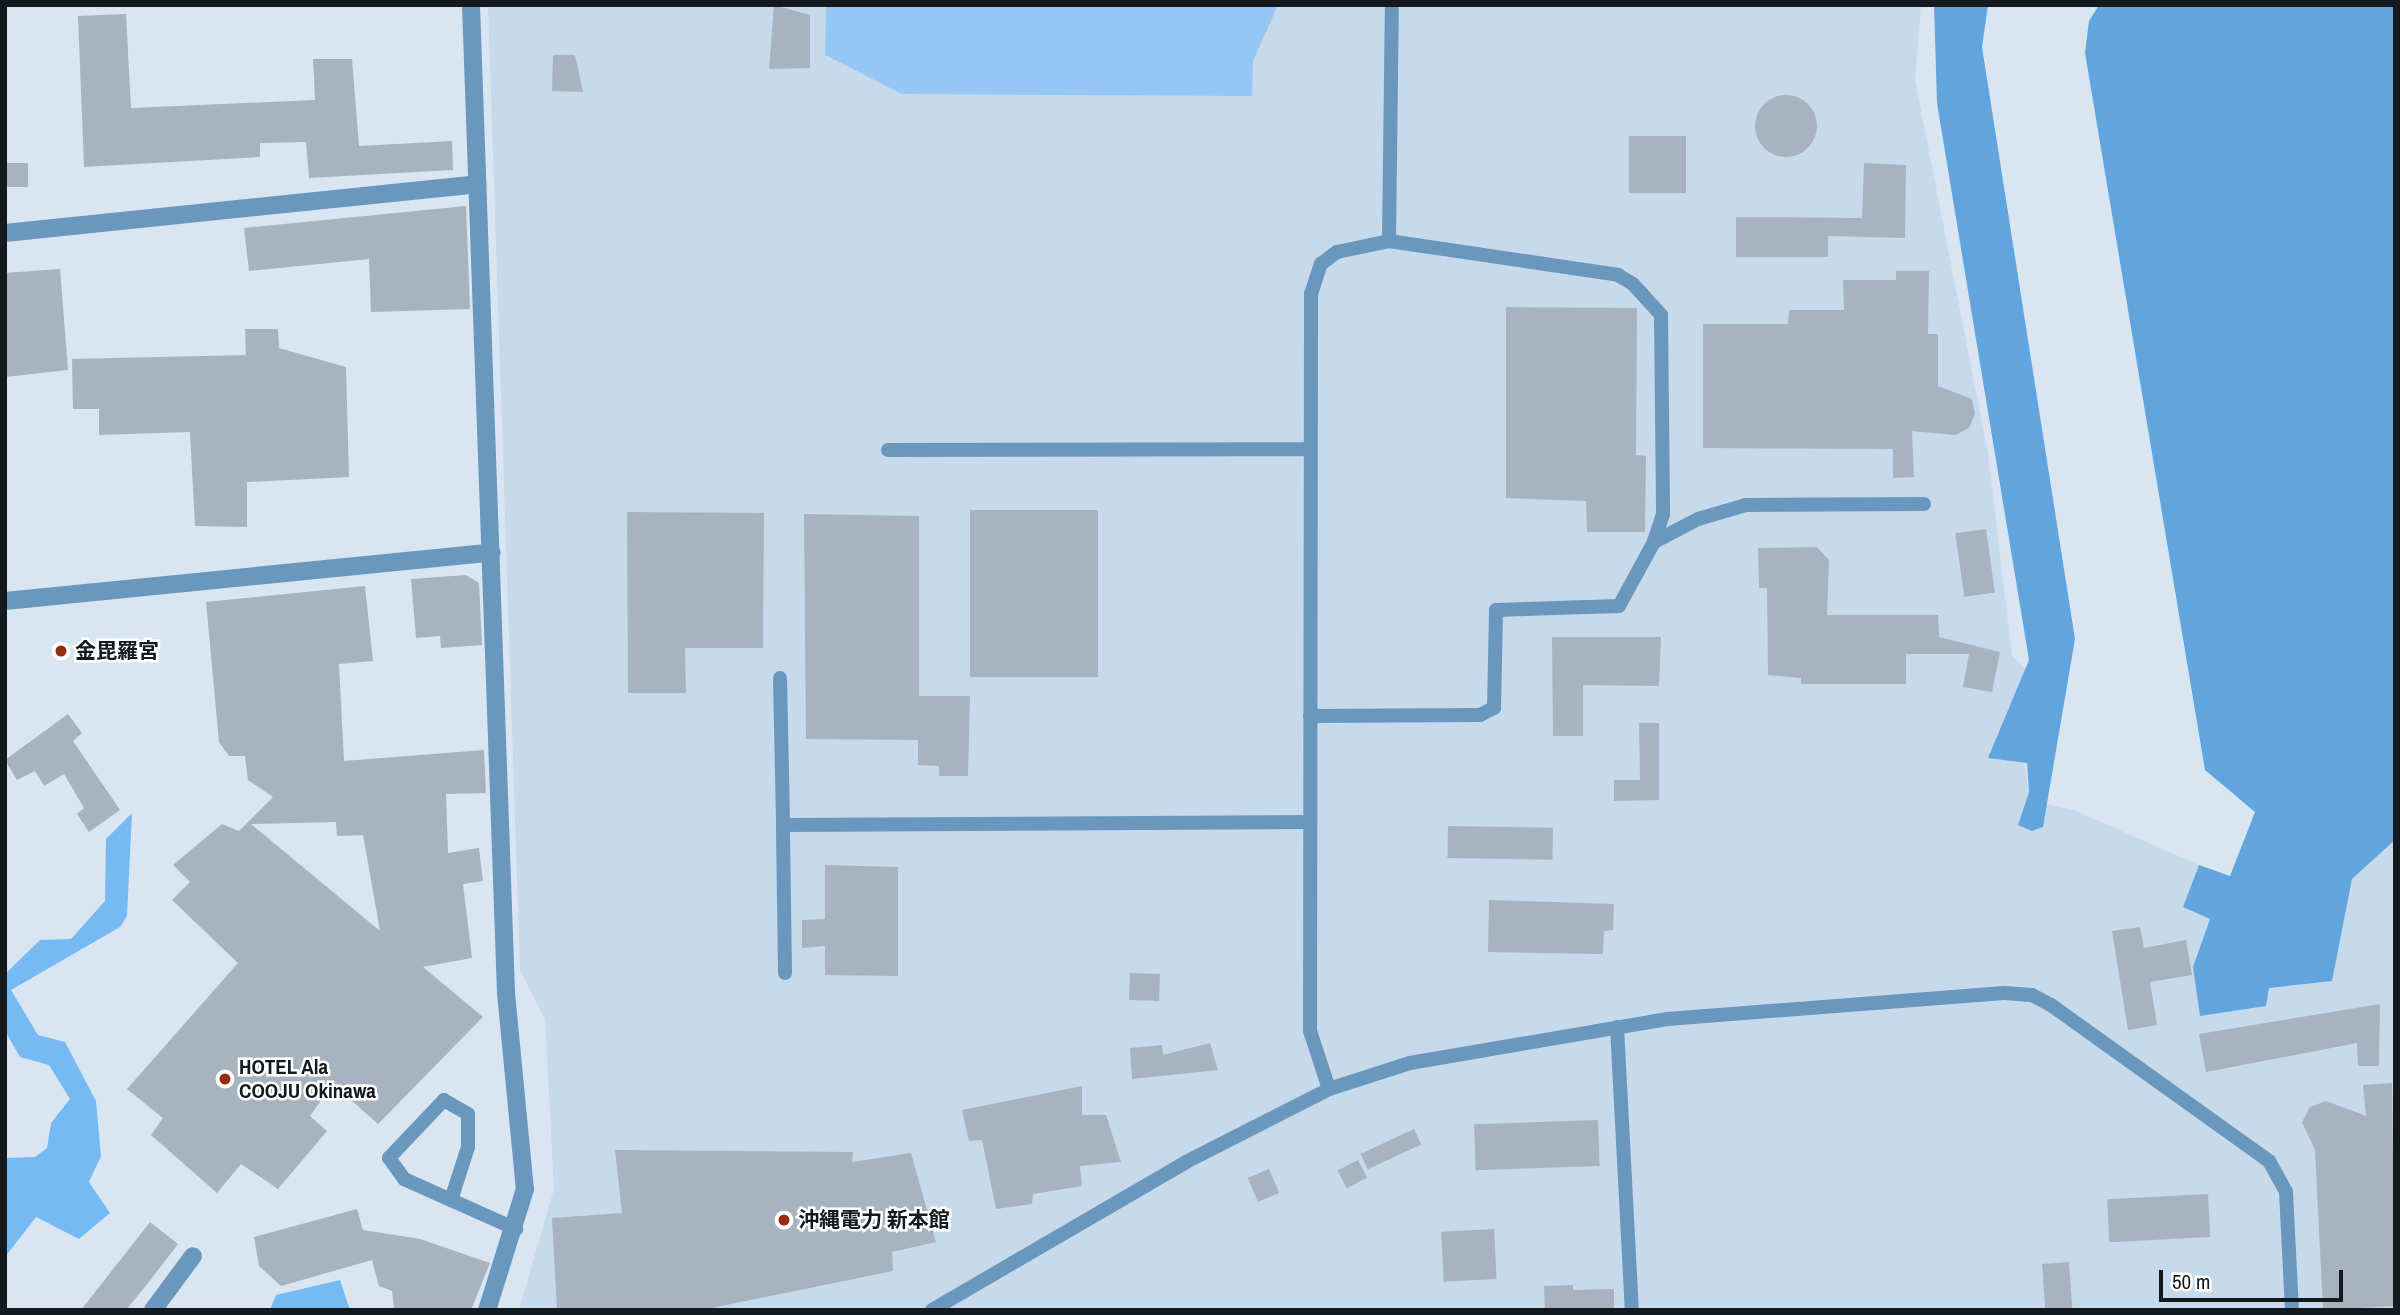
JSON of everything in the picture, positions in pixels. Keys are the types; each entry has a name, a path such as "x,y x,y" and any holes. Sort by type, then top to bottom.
{"street":[{"path":"471,5 506,993 524,1133 525,1189 516,1229 488,1310"},
{"path":"5,233 477,184"},
{"path":"5,601 492,552"},
{"path":"153,1310 193,1256"}],"lane":[{"path":"1389,241 1392,5"},
{"path":"1310,716 1480,715 1494,708 1496,610 1619,606 1654,542 1663,514 1661,315 1652,301 1618,275 1389,241 1361,244 1321,264 1311,294 1310,449 1310,716 1310,1031 1329,1089"},
{"path":"888,450 1310,449"},
{"path":"1654,542 1698,519 1746,505 1924,503"},
{"path":"780,678 785,973"},
{"path":"783,825 1310,822"},
{"path":"932,1310 1186,1162 1329,1089 1410,1063 1616,1027 2032,995 2269,1161 2286,1192 2292,1310"},
{"path":"1616,1027 1632,1310"},
{"path":"451,1200 468,1147 468,1114 444,1100 389,1158 404,1179 451,1200 516,1229"}],"shaded area":[{"path":"488,5 1921,5 1915,80 1988,453 2012,656 2026,669 2014,701 2029,792 2018,825 2043,827 2045,804 2074,810 2199,865 2183,907 2210,919 2268,988 2345,901 2352,879 2395,840 2395,1310 519,1310 554,1189 545,1019 520,970"},
{"path":"826,5 1278,5 1253,61 1252,96 902,94 825,55"},
{"path":"1934,5 1988,5 1982,47 2075,639 2043,827 2032,831 2018,825 2029,792 2027,763 1988,758 2029,660 1937,103"},
{"path":"2099,5 2395,5 2395,840 2352,879 2332,981 2269,988 2266,1006 2200,1016 2193,967 2210,919 2183,907 2199,865 2230,876 2255,812 2205,770 2085,53 2089,21"},
{"path":"132,813 127,916 120,927 11,990 38,1035 65,1042 96,1101 101,1156 89,1182 110,1213 79,1239 36,1217 5,1257 5,1158 35,1157 47,1148 51,1123 70,1099 49,1065 20,1057 5,1031 5,974 40,940 71,939 105,901 106,839"},
{"path":"340,1280 350,1310 270,1310 276,1295"}],"building":[{"path":"774,5 810,15 810,68 769,69"},
{"path":"126,14 131,108 315,100 313,59 352,59 359,146 452,141 453,170 309,178 306,142 260,143 260,157 84,167 78,16"},
{"path":"553,55 575,55 583,92 552,91"},
{"path":"1786,95 1808,104 1817,126 1808,148 1786,157 1764,148 1755,126 1764,104"},
{"path":"1629,136 1686,136 1686,193 1629,193"},
{"path":"5,163 28,163 28,187 5,187"},
{"path":"1864,163 1906,165 1905,238 1828,236 1828,257 1736,257 1736,217 1862,218"},
{"path":"466,206 470,309 371,312 369,259 249,271 244,228"},
{"path":"60,269 68,370 5,377 5,273"},
{"path":"1896,271 1929,271 1928,334 1938,334 1938,386 1972,399 1975,414 1969,428 1955,435 1912,431 1914,477 1893,478 1893,449 1703,448 1703,324 1788,324 1789,310 1844,310 1843,280 1896,280"},
{"path":"1506,307 1637,308 1636,455 1646,456 1645,532 1587,532 1586,501 1506,498"},
{"path":"245,329 278,329 279,348 346,367 349,477 247,482 247,527 195,526 190,432 99,435 99,409 73,409 72,359 246,355"},
{"path":"970,510 1098,510 1098,677 970,677"},
{"path":"627,512 764,513 763,648 685,648 686,693 628,693"},
{"path":"804,514 919,516 919,696 970,696 968,776 939,776 939,766 918,765 918,740 806,739"},
{"path":"1986,529 1995,592 1964,597 1955,533"},
{"path":"1817,547 1829,560 1827,615 1938,615 1939,637 2000,652 1992,692 1963,687 1969,654 1906,654 1906,684 1801,684 1801,678 1768,675 1767,588 1759,588 1758,548"},
{"path":"466,575 479,583 482,645 441,648 440,636 416,638 411,579"},
{"path":"365,586 373,661 339,664 344,761 484,750 486,793 446,794 448,853 479,848 483,881 463,884 472,958 423,967 483,1017 378,1124 333,1084 310,1116 327,1131 278,1189 241,1164 217,1193 151,1135 163,1118 127,1089 238,963 172,900 190,882 173,865 222,824 239,831 273,797 248,780 245,756 229,756 219,742 206,602","holes":["336,822 337,836 363,835 380,931 251,824"]},
{"path":"1552,637 1661,637 1659,686 1583,685 1583,736 1553,736"},
{"path":"68,714 82,733 73,741 120,810 89,832 77,814 84,808 64,774 44,786 35,771 17,780 5,760"},
{"path":"1639,723 1659,723 1659,800 1614,801 1614,780 1640,780"},
{"path":"1448,826 1553,828 1552,860 1447,858"},
{"path":"825,865 898,867 898,976 825,975 825,946 802,948 802,920 825,919"},
{"path":"1489,900 1614,904 1613,930 1604,931 1603,954 1488,952"},
{"path":"2140,927 2144,948 2186,940 2192,975 2150,982 2157,1025 2128,1030 2112,931"},
{"path":"1130,973 1160,974 1159,1001 1129,1000"},
{"path":"2380,1004 2379,1066 2358,1066 2357,1043 2206,1072 2199,1034"},
{"path":"1210,1043 1218,1070 1132,1079 1130,1048 1162,1045 1163,1055"},
{"path":"2392,1083 2395,1306 2323,1310 2315,1150 2302,1122 2310,1107 2326,1101 2366,1116 2363,1085"},
{"path":"1082,1086 1082,1115 1106,1115 1121,1162 1080,1166 1082,1186 1033,1194 1032,1204 996,1209 982,1140 969,1141 962,1110"},
{"path":"1598,1120 1600,1166 1476,1170 1474,1124"},
{"path":"1414,1129 1421,1144 1368,1169 1361,1154"},
{"name":"沖縄電力 新本館","path":"615,1150 853,1152 852,1162 911,1153 936,1242 892,1252 893,1271 702,1310 557,1310 552,1218 622,1213"},
{"path":"1358,1160 1367,1178 1347,1188 1338,1170"},
{"path":"1269,1169 1279,1193 1258,1202 1248,1178"},
{"path":"2208,1194 2210,1237 2109,1242 2107,1199"},
{"path":"357,1209 363,1230 420,1239 490,1263 471,1310 394,1310 392,1291 379,1286 372,1260 281,1286 259,1266 254,1237"},
{"path":"150,1222 178,1244 149,1282 126,1310 81,1310"},
{"path":"1494,1229 1497,1279 1444,1282 1441,1232"},
{"path":"2069,1262 2072,1310 2045,1310 2042,1264"},
{"path":"1573,1285 1573,1290 1614,1289 1614,1310 1545,1310 1544,1286"}],"place":[{"name":"金毘羅宮","path":"61,651"},
{"name":"HOTEL Ala COOJU Okinawa","path":"225,1079"},
{"name":"沖縄電力 新本館","path":"784,1220"}]}
